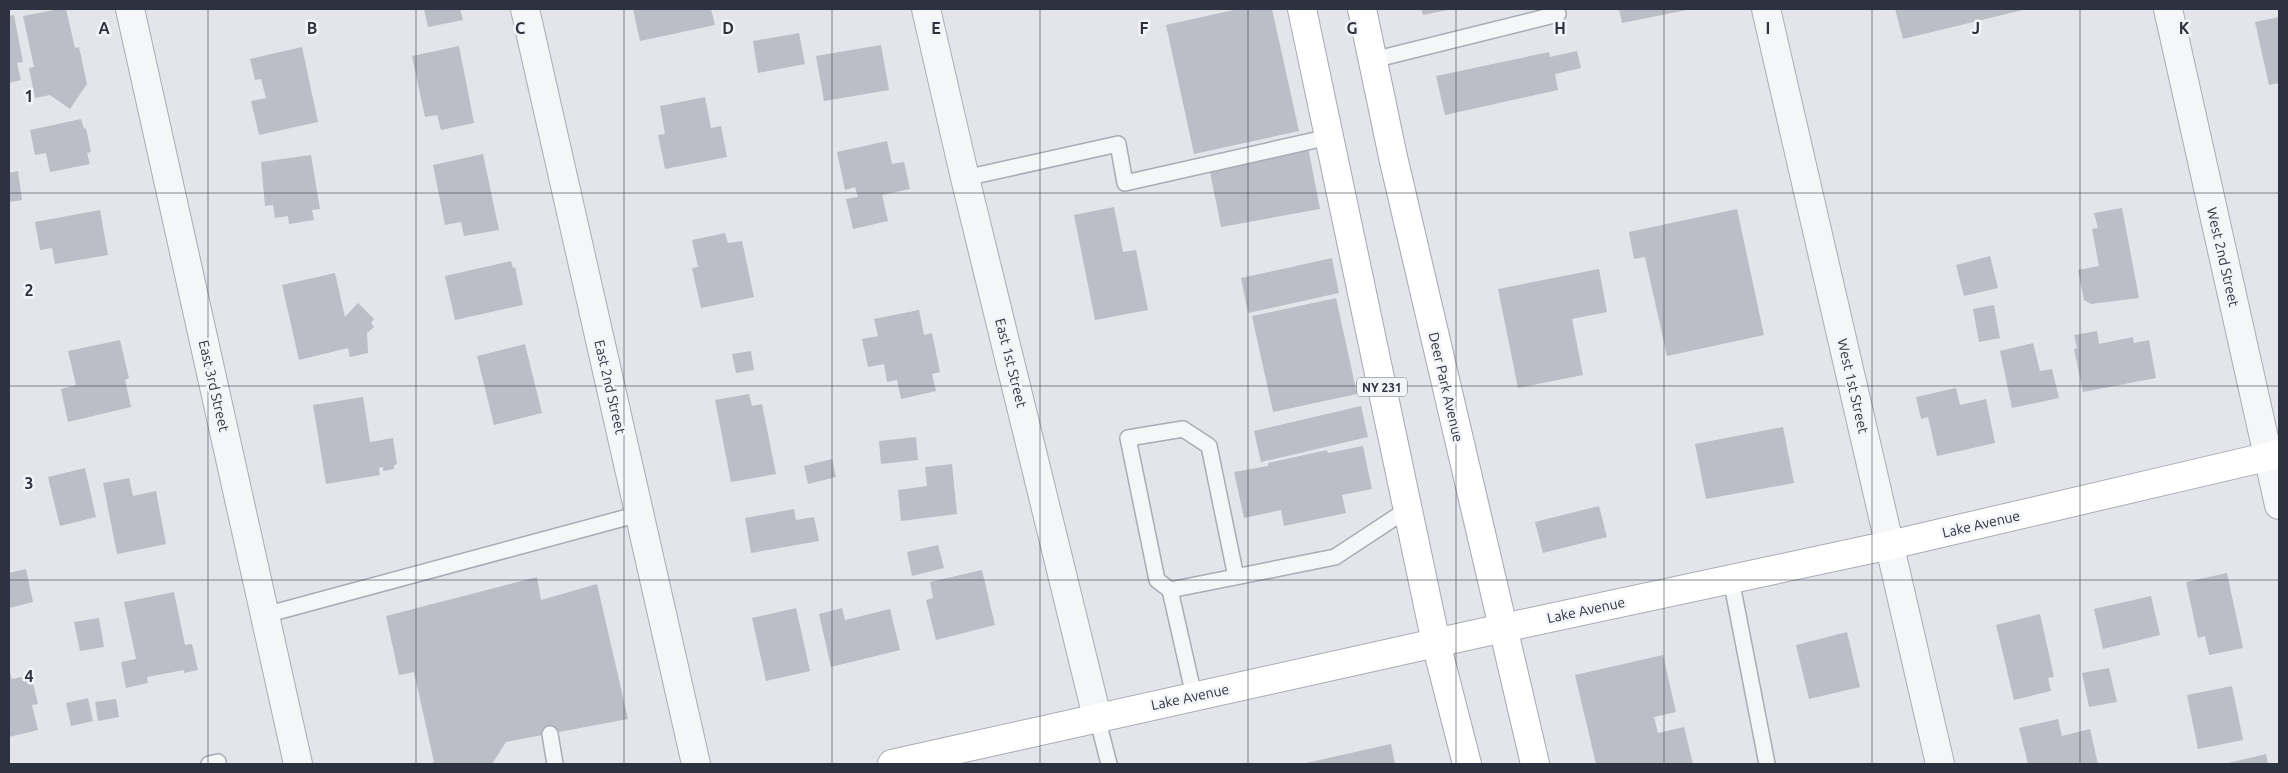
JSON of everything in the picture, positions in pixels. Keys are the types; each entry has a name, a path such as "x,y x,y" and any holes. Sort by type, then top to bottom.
{"main road":[{"name":"NY 231","path":"1302,9 1436,643 1467,764"},
{"name":"Deer Park Avenue","path":"1362,9 1395,167 1534,764"},
{"name":"Lake Avenue","path":"892,764 1503,628 1890,545 2274,455"}],"street":[{"name":"East 3rd Street","path":"130,9 265,615 293,763"},
{"name":"East 2nd Street","path":"525,9 696,764"},
{"name":"East 1st Street","path":"926,9 965,178 1098,718"},
{"name":"West 1st Street","path":"1766,9 1940,764"},
{"name":"West 2nd Street","path":"2168,9 2274,455 2279,505"}],"lane":[{"path":"1373,60 1558,14"},
{"path":"965,178 1118,144 1125,183 1329,137"},
{"path":"1194,696 1170,590 1157,580 1128,438 1183,429 1210,446 1236,577"},
{"path":"1170,590 1335,557 1408,509"},
{"path":"265,615 639,514"},
{"path":"1731,579 1766,764"},
{"path":"1098,718 1109,764"},
{"path":"550,734 555,764"},
{"path":"209,764 218,762 218,764"}],"building":[{"path":"66,9 75,48 79,47 87,84 70,109 50,95 35,98 29,68 34,67 23,16"},
{"path":"424,9 460,9 463,20 428,27"},
{"path":"633,9 711,9 715,25 640,41"},
{"path":"1238,9 1272,9 1299,131 1194,154 1166,25"},
{"path":"1421,9 1448,9 1448,10 1423,15"},
{"path":"1619,9 1687,9 1687,10 1622,23"},
{"path":"1895,9 2027,9 1903,39"},
{"path":"14,15 23,62 17,63 21,80 9,83 9,16"},
{"path":"2279,17 2279,83 2269,85 2255,22"},
{"path":"799,33 805,64 758,73 753,41"},
{"path":"881,45 889,90 824,101 816,56"},
{"path":"459,46 474,123 441,130 437,115 425,117 412,56"},
{"path":"302,47 318,122 259,135 251,101 266,98 261,79 255,80 250,59"},
{"path":"1577,51 1581,68 1555,74 1558,90 1445,115 1436,76 1549,52 1550,57"},
{"path":"705,97 711,128 721,126 727,157 665,169 658,135 665,134 660,106"},
{"path":"81,119 84,129 86,128 91,152 87,153 90,164 50,172 46,153 35,155 30,130"},
{"path":"887,141 892,164 904,162 910,189 882,195 888,221 853,229 846,199 858,197 855,187 845,190 837,152"},
{"path":"1308,147 1320,209 1221,227 1209,167"},
{"path":"483,154 499,230 464,236 461,222 445,225 433,165"},
{"path":"311,155 320,209 312,210 314,220 289,224 288,216 275,218 273,205 265,206 261,162"},
{"path":"18,171 22,200 9,202 9,173"},
{"path":"1114,207 1123,252 1136,250 1148,310 1095,320 1074,215"},
{"path":"2122,208 2139,298 2091,304 2084,300 2078,270 2099,266 2092,229 2098,228 2094,213"},
{"path":"1737,209 1764,335 1667,356 1645,257 1634,259 1629,232"},
{"path":"100,210 108,255 55,264 52,248 40,250 35,222"},
{"path":"725,233 728,243 742,241 754,297 701,308 692,268 698,267 692,240"},
{"path":"1990,256 1998,288 1964,296 1956,265"},
{"path":"1332,258 1339,293 1248,313 1241,278"},
{"path":"511,261 513,268 515,267 523,305 455,320 445,276"},
{"path":"1599,269 1607,312 1572,319 1583,375 1518,388 1498,289"},
{"path":"335,273 345,317 358,303 374,319 371,323 374,327 367,333 368,353 350,357 348,348 299,360 282,285"},
{"path":"1336,298 1357,394 1273,412 1252,316"},
{"path":"1994,305 2000,338 1979,342 1973,309"},
{"path":"919,310 924,335 932,333 940,372 932,374 936,391 901,399 897,380 887,382 884,364 868,367 862,339 878,336 874,319"},
{"path":"2097,331 2099,344 2133,337 2134,343 2149,340 2156,378 2083,392 2074,349 2077,348 2074,335"},
{"path":"120,340 129,378 125,380 131,407 68,422 61,389 76,385 68,351"},
{"path":"2033,343 2040,371 2052,369 2059,398 2012,408 2000,351"},
{"path":"525,344 542,413 494,425 477,356"},
{"path":"751,351 754,370 736,373 732,354"},
{"path":"1956,388 1960,405 1986,399 1995,443 1937,456 1928,417 1921,419 1916,397"},
{"path":"749,394 752,406 762,404 776,474 731,482 715,400"},
{"path":"363,397 370,442 393,438 397,464 394,465 394,469 383,471 383,467 379,468 380,475 326,484 313,405"},
{"path":"1361,406 1368,437 1261,462 1254,431"},
{"path":"1783,427 1794,483 1706,499 1695,444"},
{"path":"916,437 918,460 881,464 879,441"},
{"path":"1363,446 1372,489 1342,495 1346,513 1284,526 1281,510 1244,518 1234,472 1268,466 1268,463 1327,450 1328,453"},
{"path":"832,459 836,477 808,484 804,466"},
{"path":"952,464 957,514 901,521 898,490 927,486 925,467"},
{"path":"85,468 96,517 60,526 48,477"},
{"path":"129,478 133,496 156,491 166,544 117,554 103,483"},
{"path":"1599,506 1607,537 1543,553 1535,522"},
{"path":"794,509 796,520 814,517 819,541 751,553 745,518"},
{"path":"938,545 944,568 912,576 907,552"},
{"path":"26,569 33,602 9,608 9,573"},
{"path":"982,570 995,625 936,640 926,600 933,598 930,582"},
{"path":"2227,573 2243,648 2209,655 2205,636 2198,638 2186,582"},
{"path":"537,577 541,600 597,584 628,719 506,742 492,764 428,764 434,762 414,672 399,675 386,616"},
{"path":"174,592 185,645 192,644 198,670 184,673 184,670 147,677 148,683 126,688 121,662 136,659 124,602"},
{"path":"2151,596 2160,635 2103,649 2094,609"},
{"path":"796,608 810,671 766,681 752,618"},
{"path":"842,608 845,620 890,609 900,650 831,667 819,614"},
{"path":"2040,614 2054,677 2048,678 2051,691 2014,700 1996,625"},
{"path":"99,618 104,647 80,651 74,622"},
{"path":"1847,632 1860,687 1809,699 1796,645"},
{"path":"1663,655 1676,712 1654,717 1658,733 1684,727 1693,764 1596,764 1575,675"},
{"path":"2109,668 2117,702 2089,707 2082,673"},
{"path":"9,669 12,679 31,675 38,704 32,705 38,730 9,737"},
{"path":"2232,686 2243,740 2198,749 2187,695"},
{"path":"88,698 93,721 71,726 66,703"},
{"path":"116,699 119,717 98,721 95,702"},
{"path":"2058,719 2062,736 2090,729 2098,764 2028,764 2019,728"},
{"path":"1391,744 1395,764 1306,764 1306,763"},
{"path":"2266,754 2268,764 2224,764"}]}
